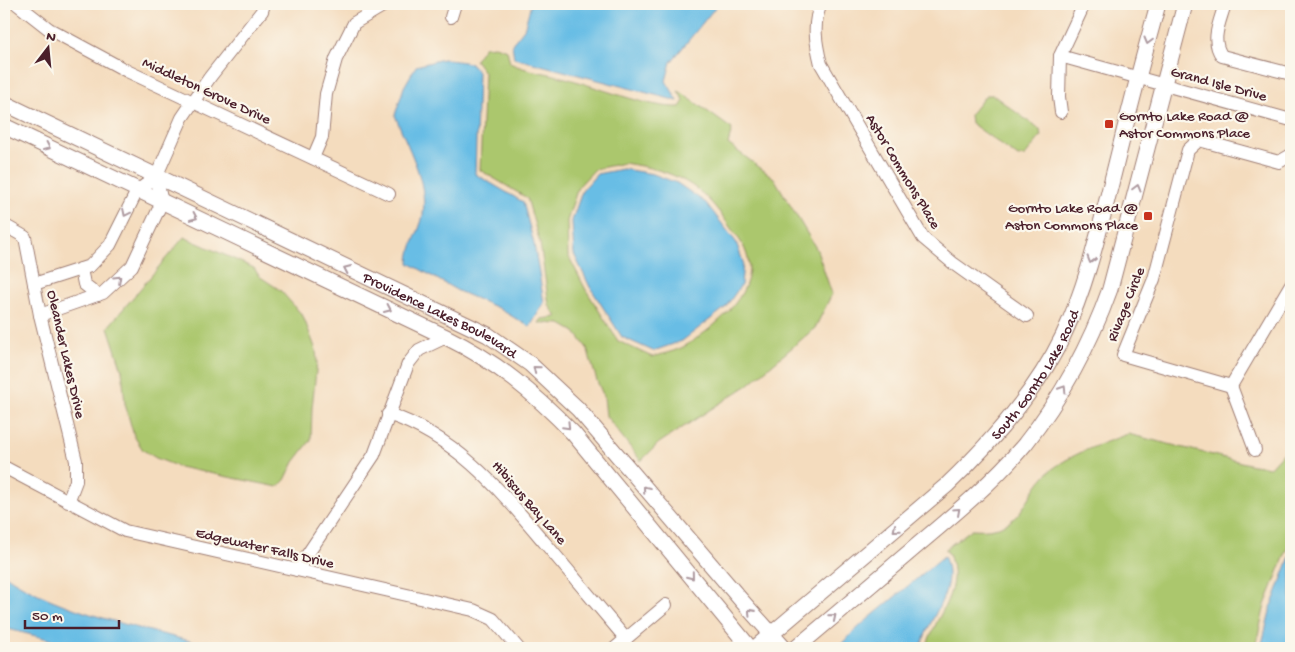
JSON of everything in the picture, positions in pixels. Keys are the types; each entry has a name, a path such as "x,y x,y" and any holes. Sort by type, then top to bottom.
{"street":[{"name":"Middleton Grove Drive","path":"17,4 49,29 127,71 389,194"},
{"path":"34,284 90,266 110,246 137,191 156,177 182,118 210,77 243,38 262,11 264,4"},
{"path":"313,158 322,137 326,94 336,59 354,23 386,4"},
{"path":"452,17 455,4"},
{"name":"Astor Commons Place","path":"821,4 815,25 815,43 821,64 923,238 954,264 1027,316"},
{"path":"1061,112 1059,97 1060,56 1081,12 1082,4"},
{"name":"South Gornto Lake Road","path":"755,648 969,464 1006,422 1034,384 1062,337 1081,294 1158,4"},
{"name":"South Gornto Lake Road","path":"796,648 954,514 997,475 1025,444 1052,406 1074,370 1096,328 1110,289 1185,4"},
{"path":"1225,4 1215,38 1216,48 1222,56 1291,74"},
{"path":"1060,56 1138,78"},
{"name":"Grand Isle Drive","path":"1138,78 1291,120"},
{"name":"Providence Lakes Boulevard","path":"4,103 472,327 502,344 530,364 578,409 784,648"},
{"name":"Providence Lakes Boulevard","path":"4,126 446,337 496,364 549,408 573,433 750,648"},
{"name":"Rivage Circle","path":"1231,386 1123,355 1154,279 1188,150 1199,140 1279,162 1291,155"},
{"path":"40,315 103,293 132,266 162,202 156,177"},
{"name":"Oleander Lakes Drive","path":"4,225 25,237 40,315 76,461 76,481 68,502"},
{"path":"81,269 84,284 98,295"},
{"path":"1255,450 1231,386 1291,284"},
{"path":"297,570 374,455 408,364 419,350 446,337"},
{"name":"Hibiscus Bay Lane","path":"388,414 428,431 476,466 502,492 626,639"},
{"name":"Edgewater Falls Drive","path":"4,467 125,532 473,610 493,619 518,648"},
{"path":"615,648 666,604"}],"green space":[{"path":"495,46 507,50 510,63 522,68 562,77 621,96 654,104 680,107 684,101 678,91 682,93 732,129 728,144 774,178 817,250 832,294 815,328 748,385 659,443 641,461 606,416 604,397 587,348 575,332 561,324 539,323 542,319 557,317 549,305 540,243 527,198 480,170 484,72 475,60 484,47","holes":["624,163 673,175 686,182 709,200 743,246 747,254 749,273 739,298 719,321 685,346 652,357 618,341 586,290 568,255 567,221 578,187 595,169"]},
{"path":"986,95 993,95 1040,130 1041,136 1025,156 1018,157 971,123 970,115"},
{"path":"184,237 254,268 259,276 280,290 303,316 316,350 317,362 311,440 294,462 285,480 278,487 179,467 156,458 143,450 134,436 125,404 122,370 108,327"},
{"path":"1128,434 1253,465 1270,467 1287,448 1291,440 1291,540 1265,605 1255,648 926,648 951,590 953,578 952,565 948,552 944,550 972,529 991,529 1005,524 1015,517 1046,475 1058,465 1083,451"}],"water":[{"path":"531,4 718,4 671,62 666,81 678,101 514,58 512,44 524,29"},
{"path":"443,59 470,63 478,72 475,174 523,202 534,244 544,303 530,327 498,308 458,291 409,263 409,256 422,221 424,202 420,176 395,115 404,87 416,66"},
{"path":"623,169 653,174 677,183 706,203 736,242 743,262 741,285 725,308 682,341 653,351 622,337 590,287 574,254 572,221 582,191 597,174"},
{"path":"1291,554 1291,648 1261,648 1271,607"},
{"path":"944,556 948,568 945,592 921,648 837,648 861,625"},
{"path":"4,574 25,587 77,610 217,648 84,648 4,628"}],"place":[{"name":"Gornto Lake Road @ Astor Commons Place","path":"1109,124"},
{"name":"Gornto Lake Road @ Aston Commons Place","path":"1148,216"}]}
